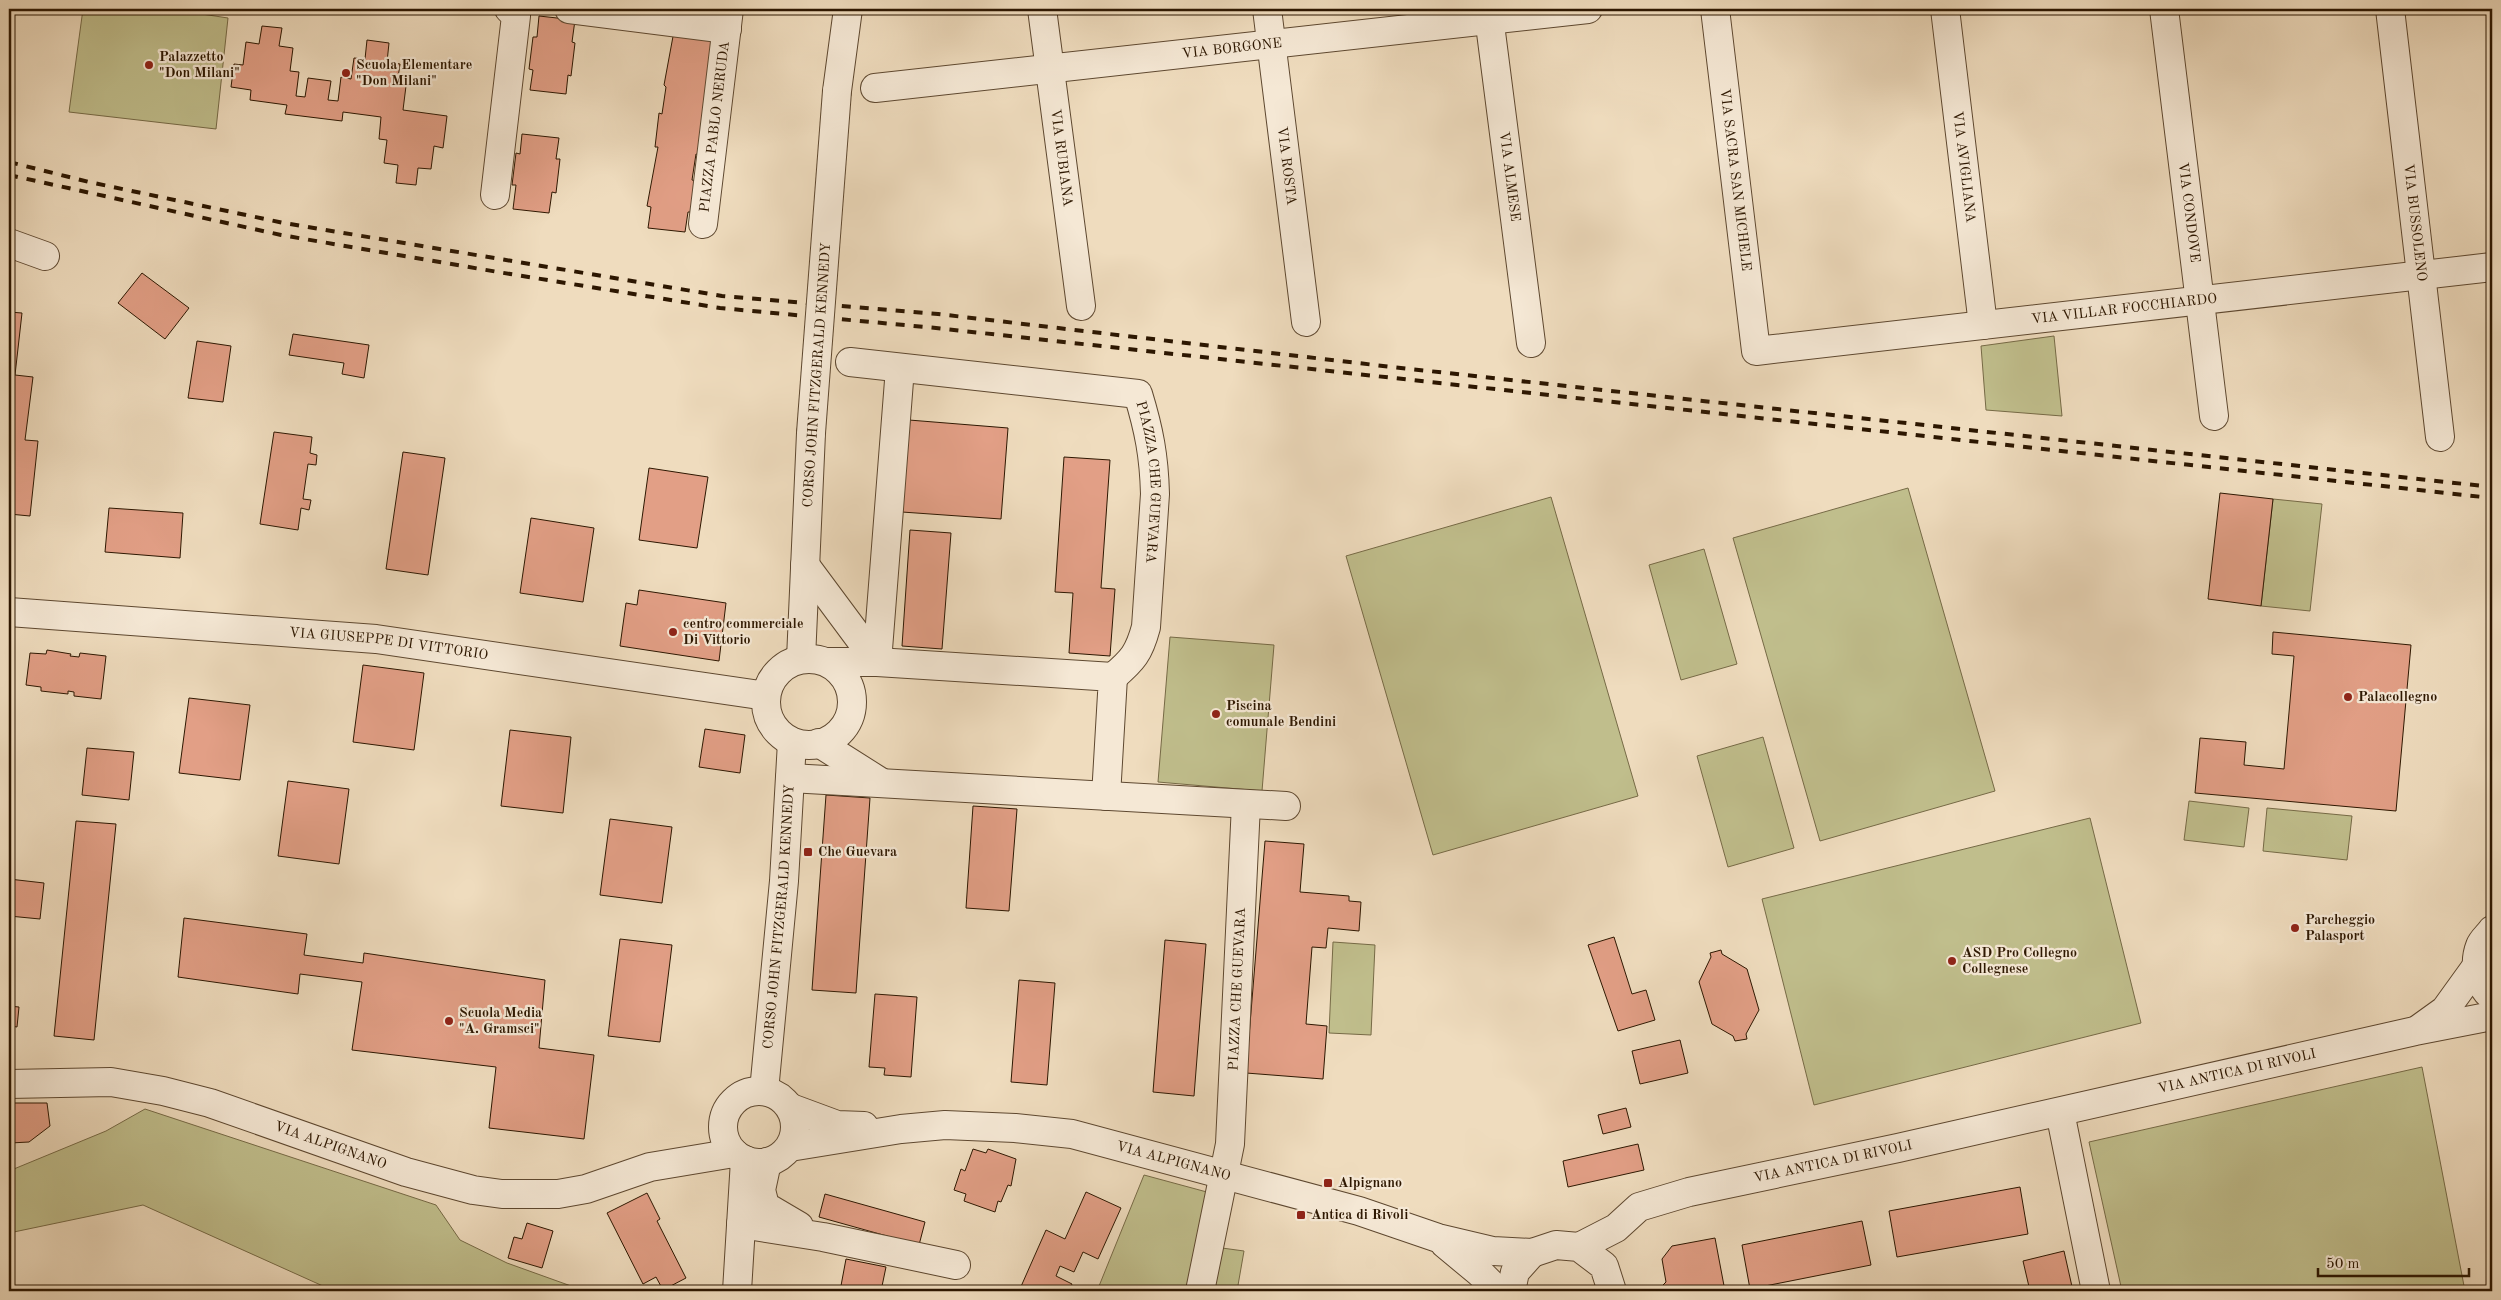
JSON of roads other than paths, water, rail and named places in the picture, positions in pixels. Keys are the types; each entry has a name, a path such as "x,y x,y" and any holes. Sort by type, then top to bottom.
{"street":[{"path":"495,196 516,16 510,9"},
{"name":"PIAZZA PABLO NERUDA","path":"569,9 728,19 703,224"},
{"name":"CORSO JOHN FITZGERALD KENNEDY","path":"837,9 837,91"},
{"name":"CORSO JOHN FITZGERALD KENNEDY","path":"814,661 805,565 812,433 837,91 848,9"},
{"name":"VIA RUBIANA","path":"1042,9 1048,70 1081,306"},
{"name":"VIA ROSTA","path":"1268,9 1306,322"},
{"name":"VIA BORGONE","path":"875,88 1272,45 1488,14 1588,9"},
{"name":"VIA SACRA SAN MICHELE","path":"1715,9 1756,351"},
{"name":"VIA AVIGLIANA","path":"1945,9 1983,325"},
{"name":"VIA CONDOVE","path":"2164,9 2214,416"},
{"name":"VIA BUSSOLENO","path":"2390,9 2440,437"},
{"name":"VIA ALMESE","path":"1488,14 1531,343"},
{"path":"9,243 45,256"},
{"name":"VIA VILLAR FOCCHIARDO","path":"1756,351 2492,267"},
{"name":"PIAZZA CHE GUEVARA","path":"850,362 1138,394 1152,443 1156,494 1146,627 1141,646 1133,660 1113,677"},
{"path":"877,662 900,368"},
{"path":"805,565 877,662"},
{"name":"VIA GIUSEPPE DI VITTORIO","path":"9,612 376,639 766,696"},
{"path":"814,661 843,675 852,693 851,714 842,730 828,741 811,746 792,742 774,727 766,709 766,696 773,677 783,667 814,661 877,662 1113,677 1106,796"},
{"name":"CORSO JOHN FITZGERALD KENNEDY","path":"764,1091 784,881 792,742"},
{"path":"819,743 882,783"},
{"path":"790,778 1286,806"},
{"name":"PIAZZA CHE GUEVARA","path":"1200,1291 1230,1144 1246,804"},
{"name":"VIA ANTICA DI RIVOLI","path":"2415,1031 2445,1010 2476,967 2480,945 2492,930"},
{"path":"2476,967 2484,989 2492,997"},
{"name":"VIA ANTICA DI RIVOLI","path":"1616,1228 1639,1207 1689,1192 2060,1112 2415,1031 2492,1016"},
{"name":"VIA ALPIGNANO","path":"9,1084 111,1082 163,1091 210,1102 406,1172 472,1190 502,1194 558,1194 577,1190 650,1167 723,1126"},
{"path":"749,1158 781,1155 790,1146 796,1126 791,1108 781,1098 764,1091 749,1092 736,1099 726,1113 723,1126 727,1143 749,1158 765,1206 783,1218 824,1237"},
{"name":"VIA ALPIGNANO","path":"791,1108 837,1125 901,1129"},
{"path":"2060,1112 2096,1291"},
{"name":"VIA ALPIGNANO","path":"790,1146 901,1129 954,1126 1015,1128 1072,1134 1359,1211 1438,1238 1493,1252 1532,1253"},
{"path":"737,1291 740,1224 749,1158"},
{"name":"VIA ALPIGNANO","path":"650,1167 749,1158"},
{"path":"740,1224 824,1237 956,1264"},
{"path":"1579,1247 1616,1228"},
{"path":"1604,1266 1616,1228"},
{"path":"1438,1238 1480,1273 1498,1291"},
{"path":"1511,1291 1515,1272 1532,1253 1556,1244 1579,1247 1604,1266 1612,1291"}],"railway":[{"path":"9,162 89,182 284,223 722,296 938,314 1392,367 2492,487"},
{"path":"9,175 281,235 720,308 936,328 2492,498"}],"place":[{"name":"Palazzetto \"Don Milani\"","path":"149,65"},
{"name":"Scuola Elementare \"Don Milani\"","path":"346,73"},
{"name":"centro commerciale Di Vittorio","path":"673,632"},
{"name":"Palacollegno","path":"2348,697"},
{"name":"Piscina comunale Bendini","path":"1216,714"},
{"name":"Che Guevara","path":"808,852"},
{"name":"Parcheggio Palasport","path":"2295,928"},
{"name":"ASD Pro Collegno Collegnese","path":"1952,961"},
{"name":"Scuola Media \"A. Gramsci\"","path":"449,1021"},
{"name":"Alpignano","path":"1328,1183"},
{"name":"Antica di Rivoli","path":"1301,1215"}]}
